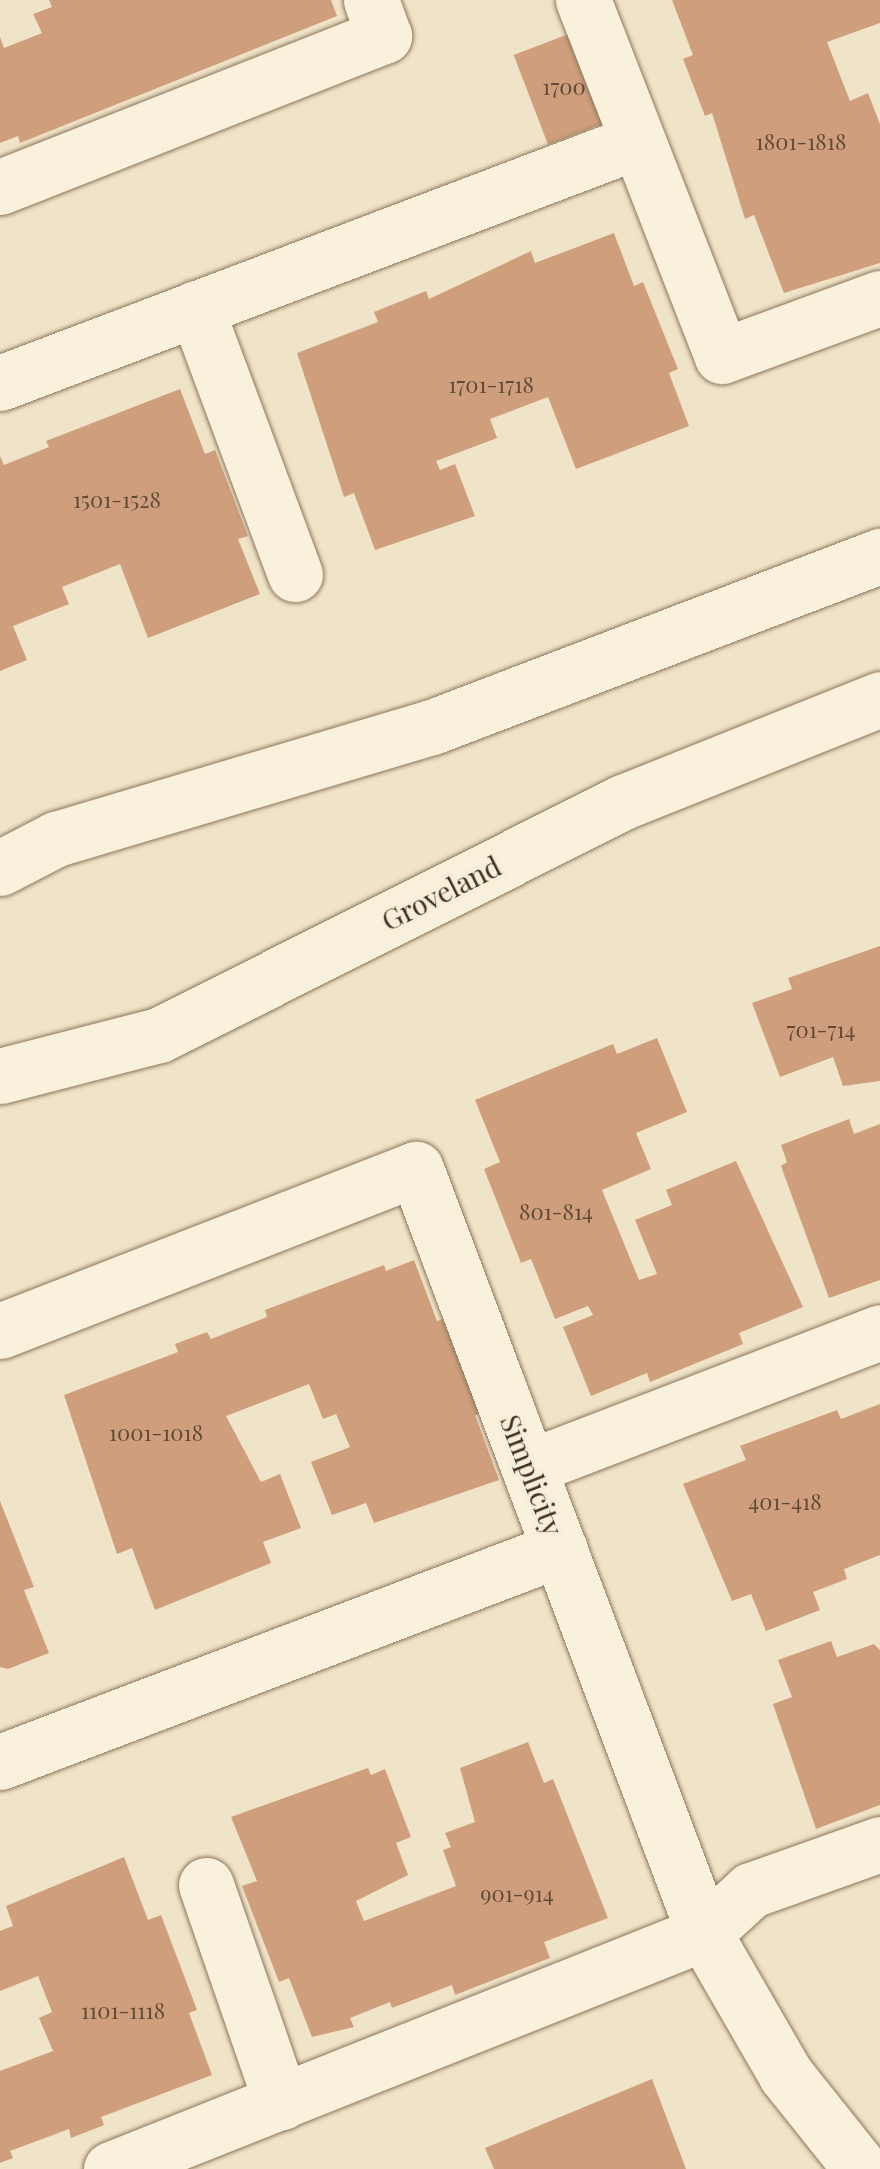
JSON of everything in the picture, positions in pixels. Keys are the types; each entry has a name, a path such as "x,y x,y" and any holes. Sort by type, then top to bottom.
{"street":[{"path":"0,187 384,36 372,0"},
{"path":"583,0 722,356 880,298"},
{"path":"0,382 638,142"},
{"path":"196,308 295,574"},
{"path":"0,868 56,838 432,727 880,556"},
{"name":"Groveland","path":"0,1076 159,1035 624,802 880,699"},
{"name":"Simplicity","path":"0,1331 416,1168 704,1933 786,2075 862,2169"},
{"path":"528,1467 880,1332"},
{"path":"0,1762 560,1549"},
{"path":"111,2169 704,1933 751,1890 880,1844"},
{"path":"206,1885 281,2102"}],"building":[{"path":"49,0 331,0 337,16 20,143 18,136 0,143 0,37 4,48 42,33 33,14 52,7"},
{"path":"672,0 880,0 880,23 827,42 850,101 868,93 880,124 880,263 784,293 754,215 745,219 712,113 705,116 683,59 693,55"},
{"path":"579,30 613,120 548,145 514,55"},
{"path":"614,233 634,286 643,282 678,369 669,373 689,426 576,469 548,397 490,419 497,438 436,461 440,470 455,464 475,516 375,550 354,493 344,497 297,353 378,322 374,312 426,291 429,299 531,251 535,263"},
{"path":"180,389 205,454 215,450 248,536 238,539 260,594 148,638 120,564 62,587 69,604 13,626 27,660 0,671 0,456 4,465 49,447 46,441"},
{"path":"880,946 880,1081 843,1086 833,1057 780,1077 752,1003 792,989 788,978"},
{"path":"657,1038 687,1112 636,1133 651,1169 602,1190 639,1280 657,1274 635,1220 672,1205 666,1190 736,1161 803,1307 739,1333 743,1344 650,1382 647,1373 591,1396 563,1327 593,1315 588,1306 555,1319 531,1259 521,1263 484,1169 500,1162 475,1100 613,1044 617,1054"},
{"path":"849,1119 854,1134 880,1124 880,1280 829,1298 781,1166 787,1162 781,1145"},
{"path":"414,1260 437,1321 446,1318 483,1413 475,1415 499,1480 374,1523 366,1503 332,1515 311,1462 350,1447 336,1414 323,1419 309,1384 226,1416 261,1482 280,1474 301,1528 263,1542 271,1563 155,1610 132,1548 117,1554 64,1395 178,1352 175,1344 207,1332 211,1339 267,1317 265,1310 384,1265 386,1271"},
{"path":"880,1404 880,1555 844,1569 847,1579 813,1592 820,1610 766,1631 751,1594 732,1601 683,1484 746,1460 740,1446 837,1410 841,1419"},
{"path":"0,1501 34,1587 24,1590 49,1653 8,1669 0,1667"},
{"path":"831,1641 837,1657 874,1644 880,1650 880,1805 816,1829 773,1704 792,1697 778,1660"},
{"path":"528,1742 544,1783 553,1779 608,1918 544,1942 550,1958 455,1995 452,1985 392,2008 390,2002 350,2018 354,2027 312,2037 289,1978 279,1982 242,1886 257,1881 231,1817 368,1768 371,1775 385,1769 411,1837 396,1843 408,1875 356,1901 364,1921 456,1886 443,1850 451,1847 445,1833 475,1822 460,1768"},
{"path":"124,1857 148,1920 161,1915 197,2010 189,2013 212,2075 101,2117 104,2125 71,2138 69,2129 10,2151 13,2158 0,2163 0,2071 53,2051 39,2018 52,2012 38,1976 0,1991 0,1931 13,1926 6,1906"},
{"path":"652,2079 686,2169 494,2169 485,2148"}]}
